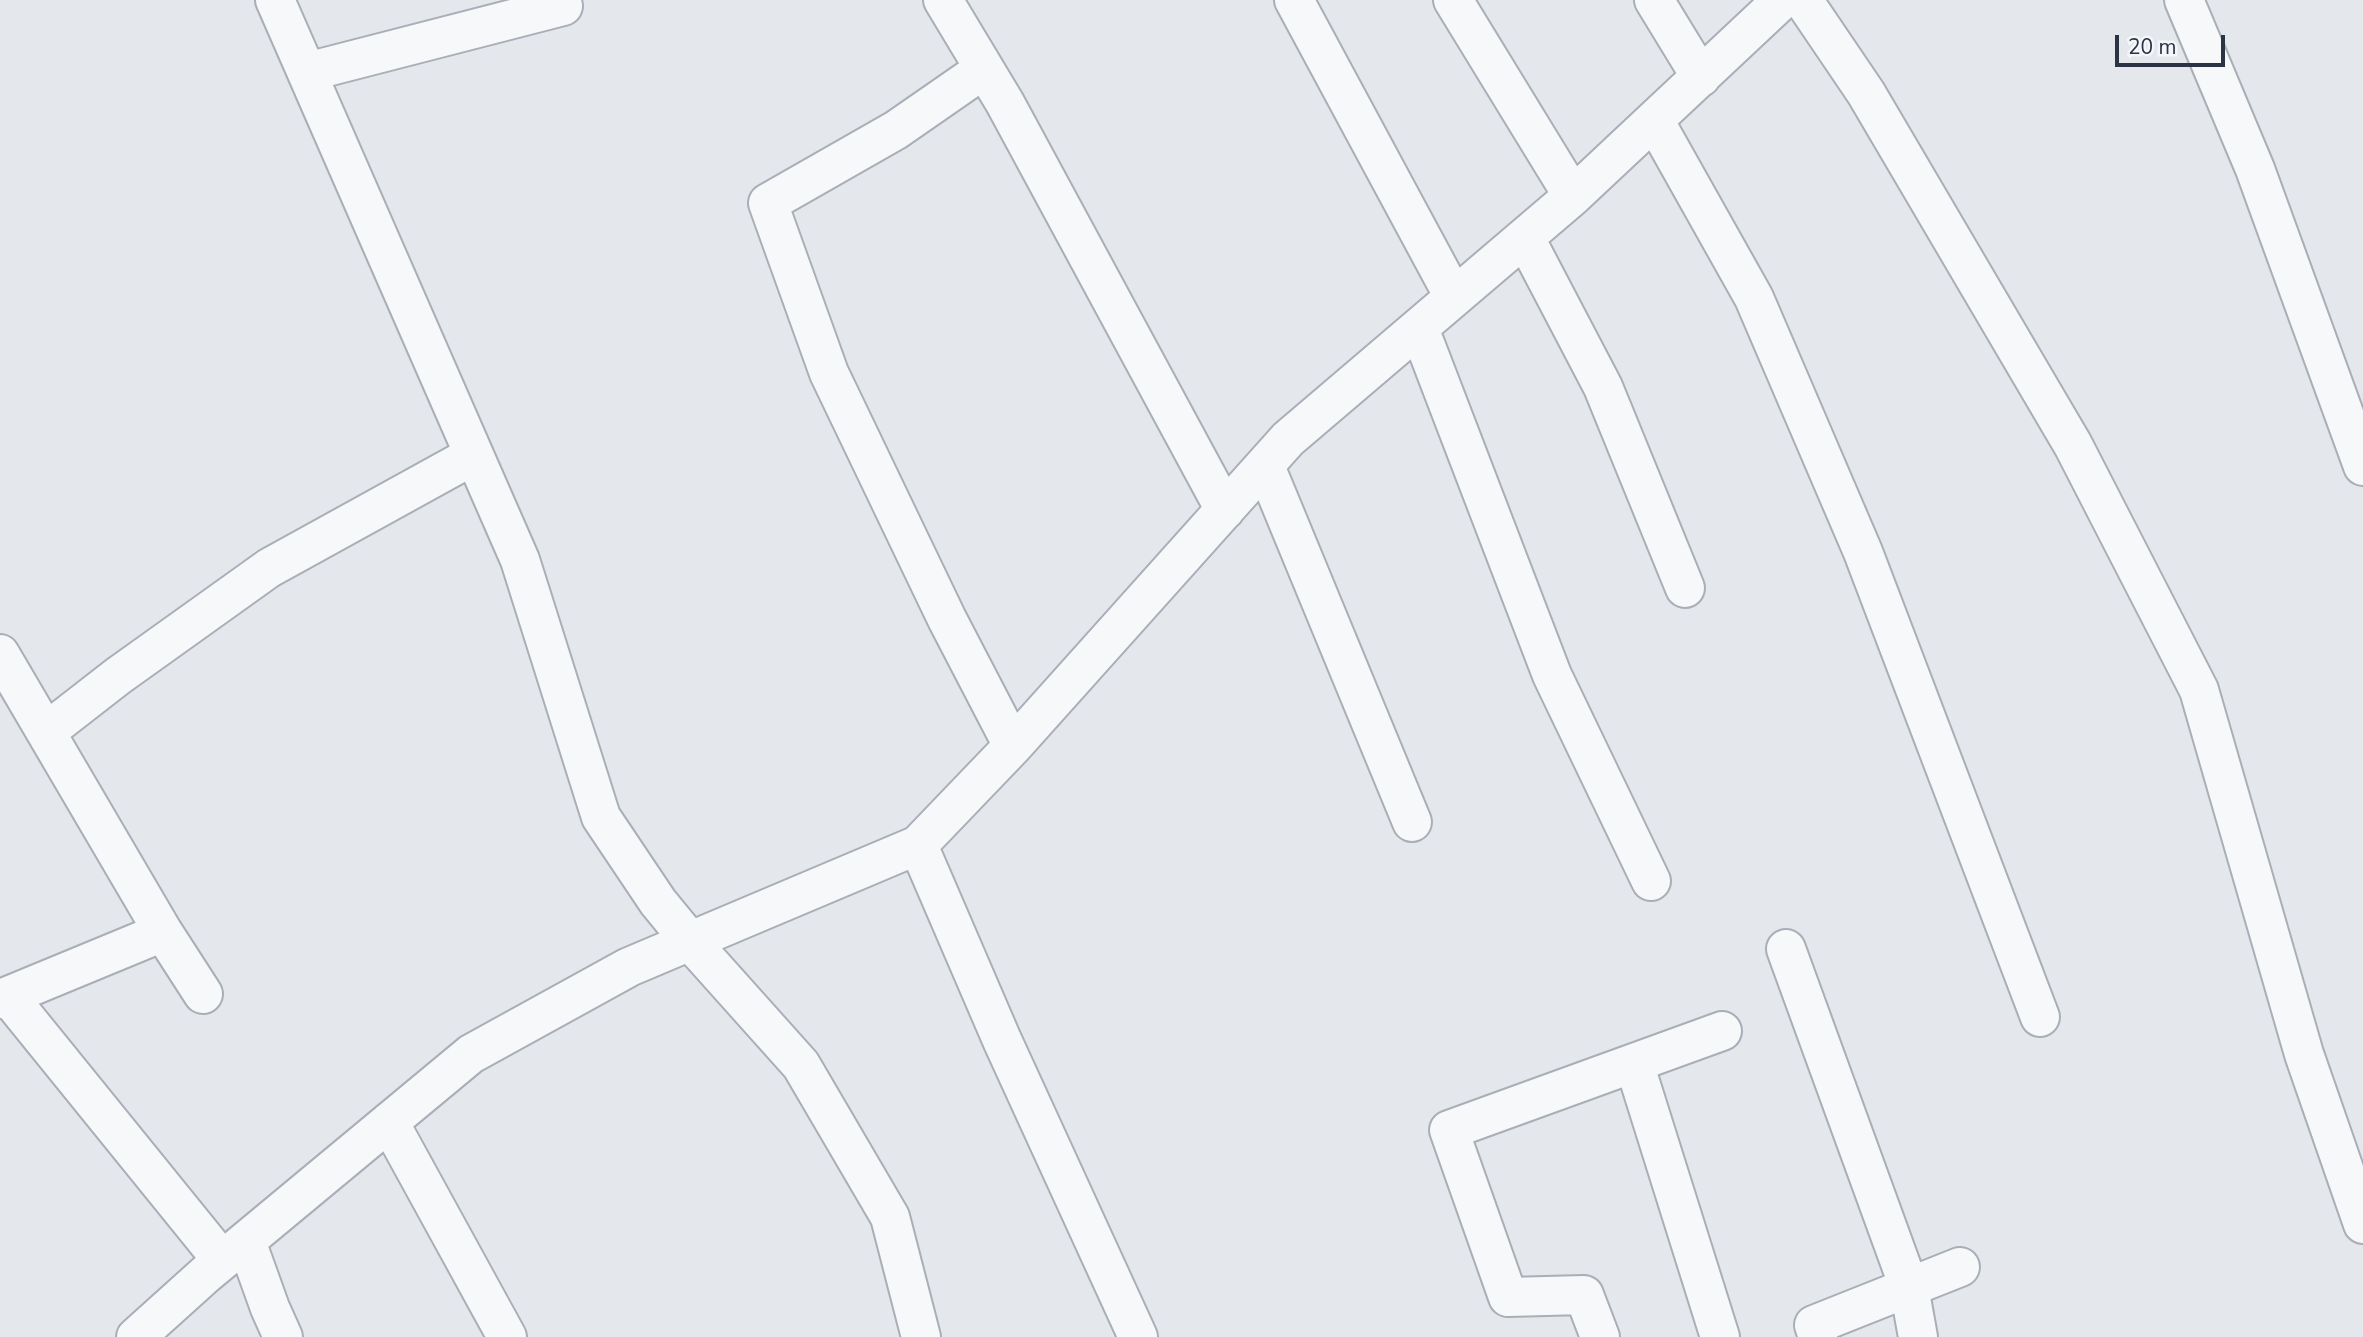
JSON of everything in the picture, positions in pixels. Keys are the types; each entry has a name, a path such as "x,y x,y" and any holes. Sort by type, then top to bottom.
{"street":[{"path":"275,0 520,560 601,817 658,902 801,1065 890,1217 921,1337"},
{"path":"943,0 1004,103 1225,510"},
{"path":"1294,0 1454,297"},
{"path":"1452,0 1573,196"},
{"path":"1654,0 1701,77"},
{"path":"136,1337 234,1251 471,1054 629,967 918,845 1013,746 1289,439 1573,196 1782,0"},
{"path":"1803,0 1866,93 2073,445 2199,690 2304,1054 2363,1224"},
{"path":"2184,0 2255,169 2363,466"},
{"path":"307,72 563,6"},
{"path":"984,69 896,130 768,203 829,373 947,618 1013,746"},
{"path":"1654,120 1754,298 1863,552 2040,1017"},
{"path":"1525,238 1603,387 1685,588"},
{"path":"1419,328 1552,675 1651,881"},
{"path":"46,732 118,676 269,568 474,455"},
{"path":"1265,466 1412,822"},
{"path":"0,654 163,932 203,994"},
{"path":"918,845 1002,1040 1138,1337"},
{"path":"163,932 4,998 234,1251 270,1308 283,1337"},
{"path":"1786,949 1909,1287 1918,1337"},
{"path":"1600,1337 1584,1295 1508,1297 1449,1130 1722,1031"},
{"path":"1634,1063 1720,1337"},
{"path":"389,1122 506,1337"},
{"path":"1818,1337 1814,1325 1960,1267"}]}
